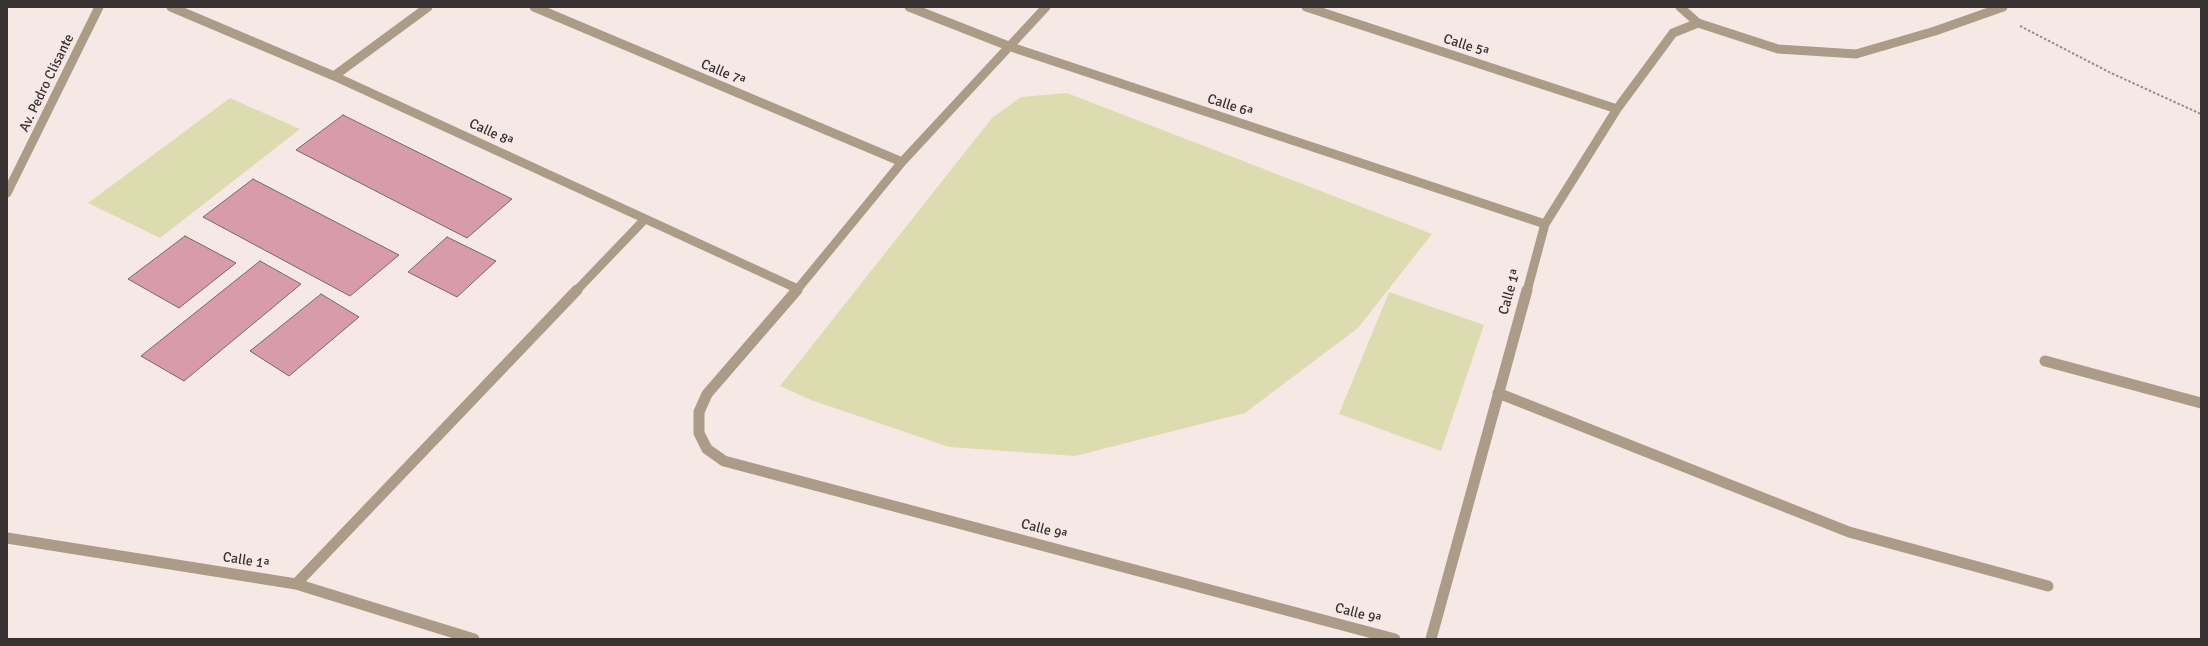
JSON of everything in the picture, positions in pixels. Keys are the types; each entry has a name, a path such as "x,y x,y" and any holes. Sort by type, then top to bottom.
{"street":[{"name":"Av. Pedro Clisante","path":"7,193 99,7"},
{"name":"Calle 8ª","path":"171,7 334,76 798,289"},
{"path":"334,76 428,7"},
{"name":"Calle 7ª","path":"534,7 902,162"},
{"name":"Calle 6ª","path":"908,7 1010,47 1545,224"},
{"path":"798,289 838,238 902,162 1046,7"},
{"name":"Calle 5ª","path":"1306,7 1617,109"},
{"path":"1680,7 1698,23 1778,49 1856,54 1935,32 2000,9"},
{"name":"Calle 1ª","path":"1431,639 1545,224 1617,109 1673,34 1698,23"},
{"path":"296,584 645,219"},
{"name":"Calle 9ª","path":"798,289 707,394 699,412 700,433 706,449 724,461 1395,639"},
{"path":"2045,361 2201,403"},
{"path":"1498,393 1849,532 2048,586"},
{"name":"Calle 1ª","path":"7,538 296,584 474,639"}],"path":[{"path":"2000,9 2043,39 2201,114"}],"green space":[{"path":"1067,93 1432,234 1358,328 1245,413 1075,456 949,447 811,400 780,386 992,118 1021,97"},
{"path":"230,98 300,129 160,238 88,203"},
{"path":"1389,292 1484,325 1441,451 1339,414"}],"building":[{"path":"343,115 512,199 467,238 296,150"},
{"path":"253,179 399,255 350,296 203,217"},
{"path":"185,236 236,263 179,308 128,279"},
{"path":"447,237 496,261 457,297 408,272"},
{"path":"260,261 301,284 184,381 141,356"},
{"path":"321,294 359,317 289,376 250,351"}]}
